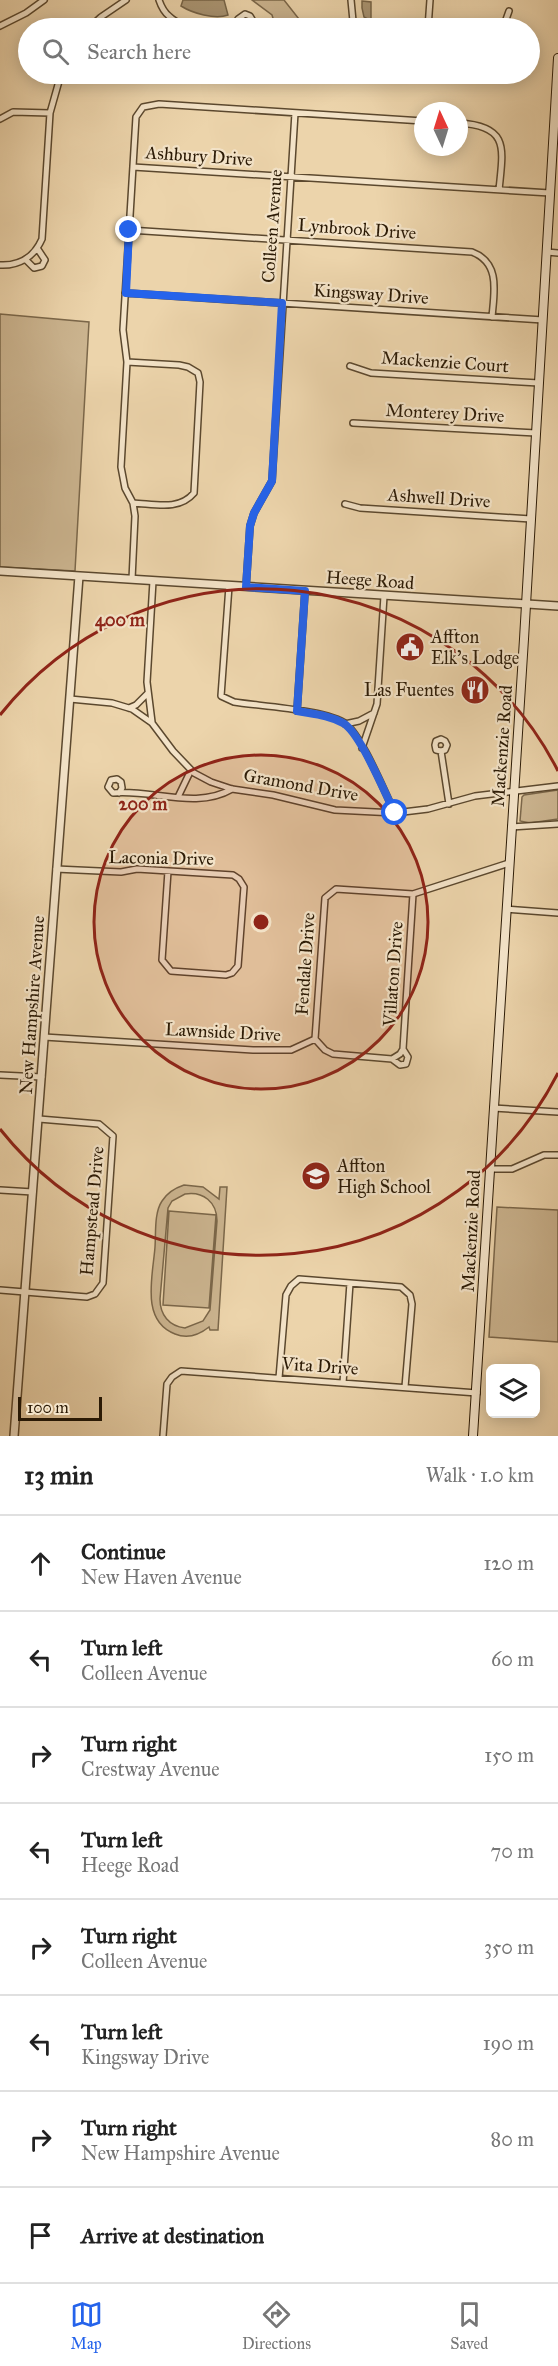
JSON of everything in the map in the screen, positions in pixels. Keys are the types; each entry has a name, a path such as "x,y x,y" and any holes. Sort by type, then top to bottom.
{"main road":[{"name":"Mackenzie Road","path":"473,1436 558,58"}],"street":[{"path":"0,26 26,13 44,0"},
{"path":"100,18 126,0"},
{"path":"159,0 166,13 173,18"},
{"path":"351,0 353,18"},
{"path":"429,18 430,0"},
{"path":"506,18 509,11"},
{"path":"0,265 11,265 26,260 37,248 43,230 50,113 58,84"},
{"path":"132,579 135,516 133,503 124,488 122,467 127,362 123,330 136,117 143,107 159,104 414,120"},
{"path":"0,119 16,111 50,113"},
{"name":"Colleen Avenue","path":"246,587 250,526 254,513 272,481 295,113"},
{"path":"468,124 489,129 499,139 502,154 499,190"},
{"name":"Ashbury Drive","path":"133,166 550,193"},
{"name":"Lynbrook Drive","path":"129,230 472,252 481,255 489,265 495,279 492,317"},
{"path":"26,260 34,268 42,266 45,260 37,248"},
{"path":"547,252 558,253"},
{"name":"Kingsway Drive","path":"126,293 543,320"},
{"path":"127,362 188,367 198,373 200,382 194,493 186,502 175,506 133,503"},
{"name":"Mackenzie Court","path":"350,366 371,373 539,383"},
{"name":"Monterey Drive","path":"353,423 536,434"},
{"name":"Ashwell Drive","path":"345,504 360,508 531,519"},
{"name":"Heege Road","path":"0,571 558,606"},
{"name":"New Hampshire Avenue","path":"14,1436 79,576"},
{"path":"152,723 148,692 153,581"},
{"path":"229,586 221,696 234,702 327,716 345,723 359,721 374,713"},
{"path":"297,711 305,591"},
{"path":"362,748 377,704 384,596"},
{"path":"129,708 136,705 148,692"},
{"name":"Gramond Drive","path":"70,699 112,703 129,708 152,723 191,770 211,782 232,789 273,795 335,810 395,813 449,804 475,796 558,786"},
{"path":"345,723 362,748 395,813"},
{"path":"441,751 449,804"},
{"path":"178,797 191,770"},
{"path":"119,792 212,798 232,789"},
{"path":"512,827 558,824"},
{"path":"413,894 509,863"},
{"name":"Laconia Drive","path":"56,869 109,872 137,869 233,875 244,887 238,966 232,973 226,975 171,971 162,960 168,871"},
{"name":"Fendale Drive","path":"315,1039 325,898 336,889 413,894"},
{"name":"Villaton Drive","path":"402,1052 413,894"},
{"path":"506,909 558,912"},
{"name":"Lawnside Drive","path":"44,1037 253,1050 291,1050 315,1039"},
{"path":"315,1039 325,1050 333,1054 392,1059 400,1065 406,1064 408,1057 402,1052 392,1059"},
{"path":"0,1075 42,1077"},
{"path":"493,1108 558,1112"},
{"name":"Hampstead Drive","path":"25,1292 87,1297 95,1294 103,1283 113,1136 99,1124 39,1119"},
{"path":"490,1169 512,1169 544,1155 558,1155"},
{"path":"0,1190 33,1192"},
{"path":"279,1378 286,1295 291,1286 299,1280 350,1283 401,1287 410,1295 412,1304 405,1387"},
{"path":"343,1383 350,1283"},
{"path":"0,1290 25,1292"},
{"name":"Vita Drive","path":"163,1436 167,1384 181,1371 477,1393"}],"shaded area":[{"path":"183,0 224,0 228,15 217,17 191,11 181,6"},
{"path":"252,0 284,0 298,18 273,18"},
{"path":"362,1 371,2 371,18 364,17"},
{"path":"0,314 89,322 75,571 0,567"},
{"path":"558,790 558,819 530,823 520,821 524,795"},
{"path":"184,1185 203,1187 219,1199 220,1187 227,1187 218,1330 210,1330 209,1327 188,1336 175,1334 164,1328 157,1319 151,1296 159,1206 166,1196","holes":["185,1194 203,1196 212,1203 217,1221 210,1310 203,1321 185,1328 174,1325 166,1319 160,1299 168,1208 172,1201"]},
{"path":"497,1207 558,1210 558,1342 489,1337"},
{"path":"169,1211 216,1215 209,1308 163,1305"}],"place":[{"name":"Affton Elk's Lodge","path":"410,647"},
{"name":"Las Fuentes","path":"475,690"},
{"name":"Affton High School","path":"316,1176"}],"route":[{"path":"129,230 126,293 282,303 272,481 254,513 250,526 246,587 305,591 297,711 327,716 345,723 355,735 395,813"}]}
